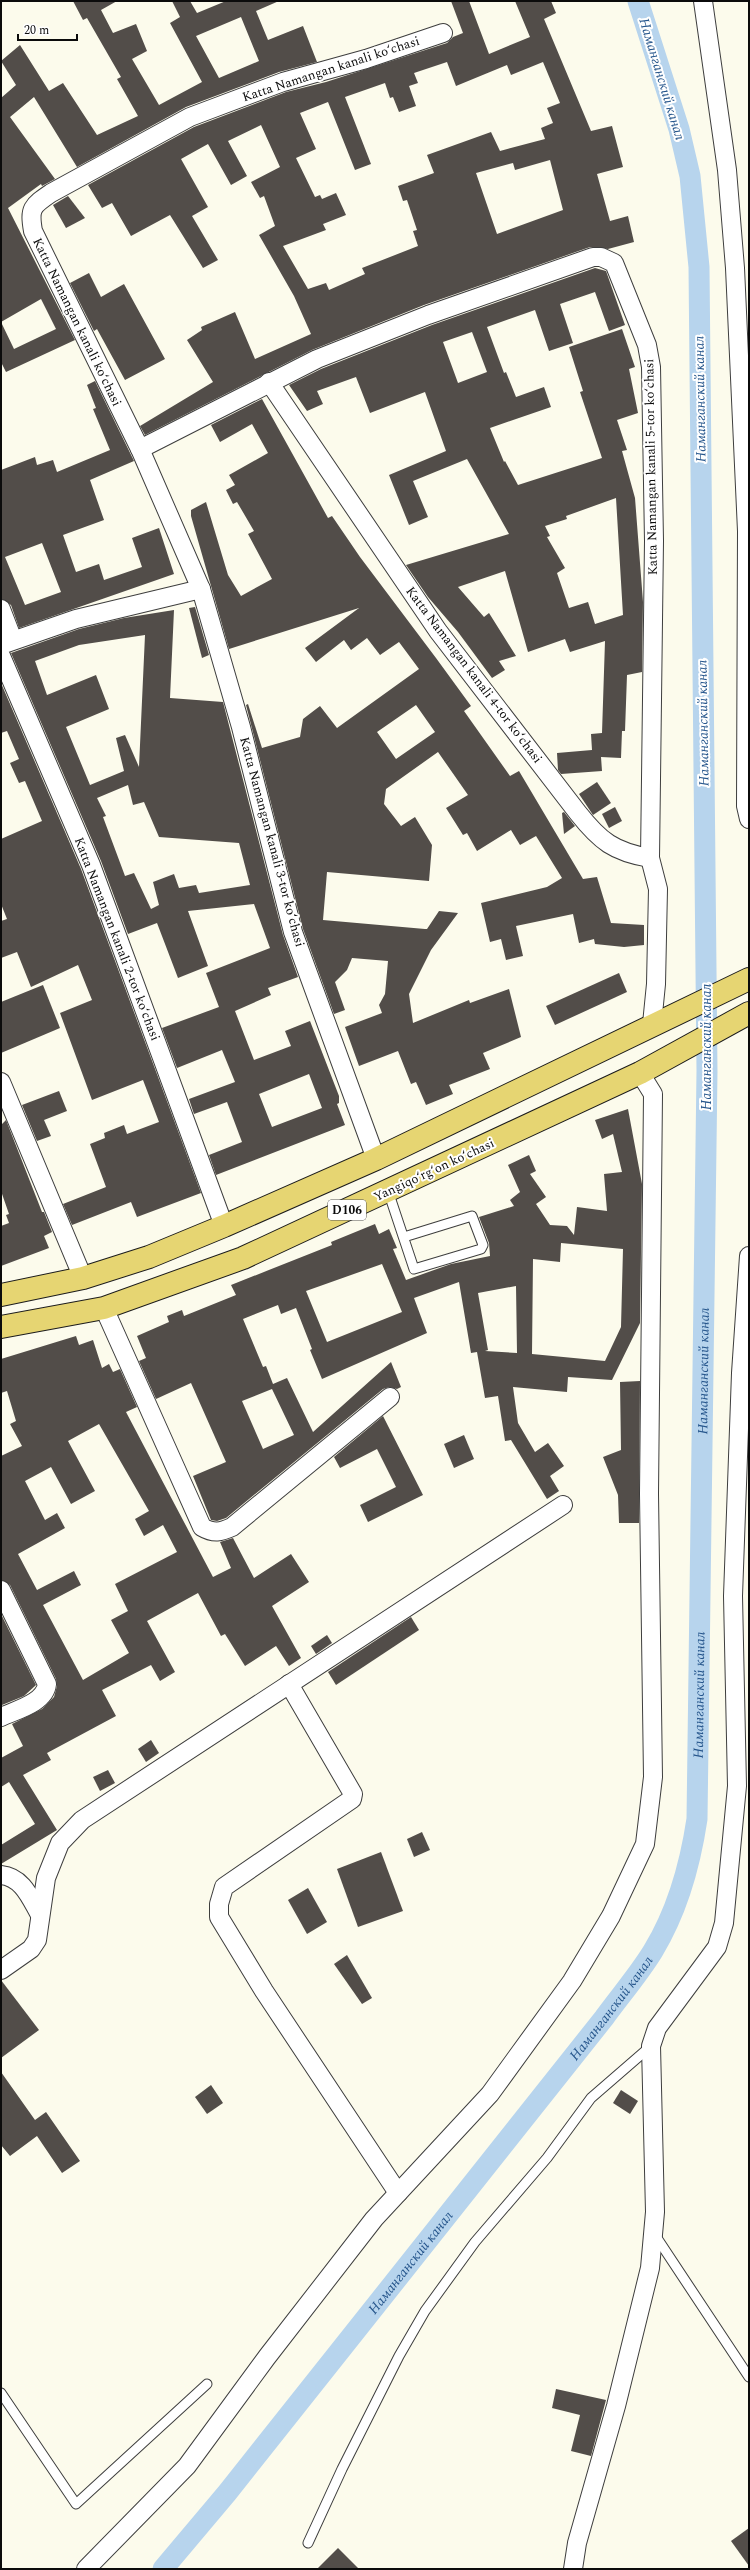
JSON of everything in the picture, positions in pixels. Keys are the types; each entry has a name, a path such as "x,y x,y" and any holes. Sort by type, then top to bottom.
{"main road":[{"name":"D106","path":"1,1295 83,1278 149,1257 224,1226 376,1159 652,1024 749,979"},
{"name":"Yangiqoʻrgʻon koʻchasi","path":"1,1327 104,1308 243,1258 640,1073 749,1013"}],"street":[{"path":"703,1 727,170 735,268 747,531 746,806 749,819"},
{"name":"Katta Namangan kanali koʻchasi","path":"201,589 140,449 32,231 30,214 34,205 51,193 190,117 283,82 366,59 443,33"},
{"name":"Katta Namangan kanali 5-tor koʻchasi","path":"140,449 269,382 317,359 428,315 586,260 601,257 614,263 647,346 651,367 654,541 650,858 658,889 656,984 652,1024"},
{"name":"Katta Namangan kanali 4-tor koʻchasi","path":"269,382 438,631 578,813 595,834 618,850 650,858"},
{"path":"1,609 7,643 76,618 201,589"},
{"name":"Katta Namangan kanali 3-tor koʻchasi","path":"201,589 241,728 293,932 376,1159"},
{"name":"Katta Namangan kanali 2-tor koʻchasi","path":"1,656 91,865 224,1226"},
{"path":"86,2569 187,2466 267,2357 374,2219 490,2094 572,1981 611,1916 645,1844 653,1777 649,1494 653,1094 640,1073"},
{"path":"1,1082 83,1278"},
{"path":"573,2569 577,2543 616,2406 650,2268 654,2234 651,2046 658,2028 717,1947 724,1923 737,1786 733,1596 741,1373 749,1256"},
{"path":"104,1308 202,1527 210,1532 221,1532 232,1527 390,1397"},
{"path":"1,1970 31,1949 37,1940 39,1913 46,1878 60,1843 82,1820 563,1506"},
{"path":"1,1590 47,1684 44,1694 38,1700 1,1717"},
{"path":"289,1684 353,1794 352,1799 224,1887 219,1904 219,1917 264,1991 398,2193"},
{"path":"1,1875 9,1876 24,1887 39,1913"}],"lane":[{"path":"388,1191 414,1269 481,1249 483,1245 472,1216 404,1237"},
{"path":"308,2543 392,2370 425,2311 475,2242 547,2158 591,2098 651,2046"},
{"path":"654,2234 749,2377"},
{"path":"1,2393 76,2504 206,2384"}],"building":[{"path":"73,1 117,1 101,10 113,33 136,24 147,51 132,59 159,105 202,82 170,23 180,17 172,1 190,1 197,13 226,1 279,1 256,11 268,40 303,26 317,62 279,72 186,107 77,167 34,97 10,117 55,179 42,186 41,184 8,208 75,340 6,372 1,362 1,322 1,98 16,85 1,61 20,45 49,91 63,83 97,135 138,116 117,79 121,77 87,18 83,20","holes":["241,17 259,61 219,78 196,36","41,299 56,329 14,349 1,322"]},
{"path":"451,1 469,1 489,54 530,37 515,1 551,1 556,13 544,19 591,131 612,126 623,167 597,174 610,221 628,216 634,242 608,249 590,247 424,305 312,350 145,435 140,426 213,382 187,340 202,330 201,327 235,312 255,359 311,334 294,296 259,235 275,226 264,196 260,198 251,182 280,167 261,125 228,141 247,176 231,185 208,144 181,159 208,207 192,216 218,260 203,268 170,215 131,236 112,203 102,208 88,185 194,127 286,92 326,82 447,43 453,37 463,33","holes":["447,62 456,86 507,65 511,75 543,62 560,103 547,108 553,123 541,128 545,139 500,151 491,132 427,155 434,173 398,186 403,201 407,200 417,230 413,231 418,246 362,268 365,274 329,290 326,283 308,289 283,246 326,230 323,224 346,215 336,193 322,199 320,195 315,197 296,158 316,149 300,113 328,102 355,170 371,164 345,97 385,83 390,98 393,97 399,112 416,106 409,86 418,83 414,73","550,160 563,210 497,234 476,173 513,163 515,170"]},
{"path":"68,196 85,218 66,228 53,205"},
{"path":"595,268 606,271 625,325 609,331 595,292 560,304 573,343 549,351 535,310 487,327 504,373 506,372 516,397 544,387 551,407 490,428 504,462 505,461 518,485 602,458 580,392 583,391 569,347 622,329 635,367 629,369 638,413 617,420 627,450 622,451 635,498 643,602 642,672 627,675 625,731 622,731 621,758 601,757 602,771 561,774 558,770 557,753 592,750 591,734 602,733 605,641 570,652 565,639 528,652 505,571 458,587 484,617 489,613 516,656 499,661 505,670 492,678 458,632 428,597 406,565 509,534 467,459 413,481 428,517 409,525 389,475 446,451 425,392 370,413 356,377 317,391 323,404 307,411 289,385 321,369 432,325","holes":["472,332 487,372 458,383 443,342","616,498 623,615 595,624 588,602 569,608 557,573 565,568 547,537 550,536 545,526 567,519 566,516"]},
{"path":"89,273 101,297 124,284 165,359 125,380 97,329 94,331 70,283"},
{"path":"95,381 134,461 90,480 104,520 63,535 76,572 99,564 104,580 142,567 132,538 159,528 174,574 19,628 11,605 1,599 1,470 35,457 37,465 53,460 57,472 110,450 93,409 96,408 87,385","holes":["42,543 61,592 25,605 5,557"]},
{"path":"262,399 328,518 332,516 360,557 471,706 464,711 510,776 519,771 583,879 597,877 611,923 644,925 644,945 624,947 595,944 594,939 579,943 573,914 516,926 523,956 506,960 501,939 490,942 481,903 547,887 562,878 536,836 520,845 511,830 477,851 467,833 463,835 446,808 468,795 438,752 386,789 384,804 401,826 415,817 432,845 429,881 327,872 323,920 427,929 439,911 458,913 431,950 409,994 413,1023 469,1000 470,1003 509,989 521,1037 483,1053 490,1069 449,1085 453,1094 426,1105 416,1082 411,1084 398,1051 359,1066 345,1027 382,1013 379,1005 385,994 388,961 352,958 347,970 335,982 345,1010 334,1014 303,929 246,705 248,704 262,748 300,737 303,719 320,706 337,728 419,669 399,642 380,655 367,638 351,650 344,640 316,662 305,648 359,608 229,649 191,516 191,510 206,502 228,575 241,596 272,579 248,534 254,531 237,502 233,504 226,490 235,485 229,475 268,453 252,424 220,442 211,425","holes":["416,705 435,732 396,759 377,732"]},
{"path":"195,607 209,655 202,658 189,608"},
{"path":"174,610 170,698 223,702 283,935 298,977 268,988 271,995 235,1011 254,1060 291,1046 285,1031 310,1021 339,1096 339,1103 337,1104 345,1125 216,1175 209,1155 242,1142 227,1102 194,1114 189,1099 235,1082 222,1050 177,1068 162,1028 219,1007 206,973 270,948 254,904 188,911 208,966 178,978 157,923 128,934 101,861 11,653 79,629 124,618","holes":["145,635 139,767 125,735 116,738 124,771 90,785 66,727 109,709 96,675 47,695 35,661 79,645","128,785 133,805 144,802 159,837 239,843 250,885 199,893 196,885 179,888 174,874 153,882 159,905 151,909 134,873 125,876 103,817 106,816 97,798","309,1074 322,1108 272,1127 259,1094"]},
{"path":"1,683 81,869 201,1193 137,1217 131,1202 72,1225 63,1204 106,1187 90,1144 105,1138 104,1133 124,1125 127,1134 159,1122 143,1080 92,1100 60,1013 92,1000 78,965 31,987 17,952 1,958 1,921 7,919 1,904 1,839 42,821 25,781 19,783 10,763 19,759 7,731 1,733"},
{"path":"597,782 611,803 593,815 579,794"},
{"path":"615,807 622,821 609,828 602,814"},
{"path":"564,812 575,826 564,834 562,813"},
{"path":"619,973 627,992 555,1025 546,1006"},
{"path":"43,985 60,1028 1,1053 1,1002"},
{"path":"59,1091 67,1111 44,1120 51,1136 37,1141 22,1105"},
{"path":"628,1109 642,1184 640,1323 612,1380 568,1377 567,1392 513,1387 518,1423 535,1452 548,1443 564,1466 550,1476 559,1491 547,1499 511,1440 505,1441 498,1396 485,1398 477,1352 471,1353 459,1282 414,1298 427,1333 322,1379 310,1350 312,1349 296,1308 281,1314 278,1305 243,1319 263,1367 266,1366 273,1384 287,1378 313,1432 391,1362 401,1387 397,1389 389,1387 383,1389 226,1518 217,1521 211,1520 193,1476 226,1462 191,1383 156,1399 139,1361 146,1358 137,1336 169,1322 167,1316 182,1310 184,1316 236,1295 231,1285 332,1245 331,1242 375,1224 379,1234 389,1229 397,1248 393,1249 406,1280 451,1264 490,1256 489,1243 479,1217 514,1206 510,1200 520,1192 508,1165 529,1155 536,1171 530,1174 546,1197 536,1204 550,1225 567,1226 574,1235 577,1207 607,1211 604,1174 622,1172 613,1134 602,1139 595,1120","holes":["561,1243 623,1249 621,1327 605,1361 532,1354 533,1259 560,1262","382,1264 402,1312 327,1342 306,1291","516,1286 517,1353 485,1351 488,1350 478,1293","272,1389 294,1435 263,1449 242,1401"]},
{"path":"6,1120 42,1212 44,1212 52,1232 44,1236 49,1248 1,1266 1,1226 9,1223 6,1215 9,1214 1,1191 1,1125"},
{"path":"76,1336 79,1345 93,1340 102,1368 109,1364 113,1372 120,1369 137,1407 126,1412 213,1577 231,1568 220,1542 233,1538 254,1578 291,1554 309,1582 272,1606 301,1658 289,1666 276,1646 245,1666 225,1634 221,1636 198,1593 147,1621 175,1672 160,1681 151,1665 102,1690 116,1716 47,1753 51,1760 23,1775 57,1830 1,1864 1,1845 35,1824 9,1782 1,1787 1,1758 23,1746 12,1724 42,1709 54,1697 57,1686 56,1679 10,1585 1,1580 1,1456 22,1446 10,1424 16,1421 7,1391 1,1393 1,1359","holes":["99,1424 149,1511 135,1519 144,1536 163,1525 177,1552 115,1584 128,1611 111,1620 129,1653 83,1680 43,1605 81,1585 74,1571 37,1590 18,1554 65,1528 57,1513 45,1520 25,1481 51,1467 71,1504 95,1491 68,1441"]},
{"path":"640,1381 639,1523 619,1523 618,1495 603,1457 621,1450 620,1382"},
{"path":"383,1416 423,1495 368,1522 360,1505 396,1487 377,1449 340,1468 334,1457"},
{"path":"464,1435 474,1459 454,1468 444,1444"},
{"path":"1,1614 36,1685 24,1696 2,1705"},
{"path":"411,1617 419,1630 336,1685 328,1672"},
{"path":"327,1635 332,1643 316,1654 311,1646"},
{"path":"151,1740 159,1753 146,1762 138,1749"},
{"path":"108,1770 115,1783 100,1791 93,1777"},
{"path":"422,1832 430,1850 414,1857 407,1839"},
{"path":"381,1852 403,1911 358,1927 337,1869"},
{"path":"308,1888 327,1922 307,1934 288,1900"},
{"path":"347,1955 372,1998 362,2004 334,1964"},
{"path":"1,1980 39,2030 1,2058"},
{"path":"1,2072 35,2120 46,2112 80,2161 62,2173 37,2136 10,2156 1,2145"},
{"path":"211,2085 223,2103 207,2114 195,2097"},
{"path":"621,2090 638,2101 630,2114 613,2103"},
{"path":"556,2389 606,2400 591,2456 571,2451 580,2415 552,2408"},
{"path":"749,2528 749,2566 731,2541"},
{"path":"338,2548 359,2569 317,2569"}],"waterway":[{"name":"Наманганский канал","path":"163,2569 227,2493 642,1968 662,1935 676,1904 691,1854 697,1819 707,1071 699,267 690,176 679,129 638,1"}]}
